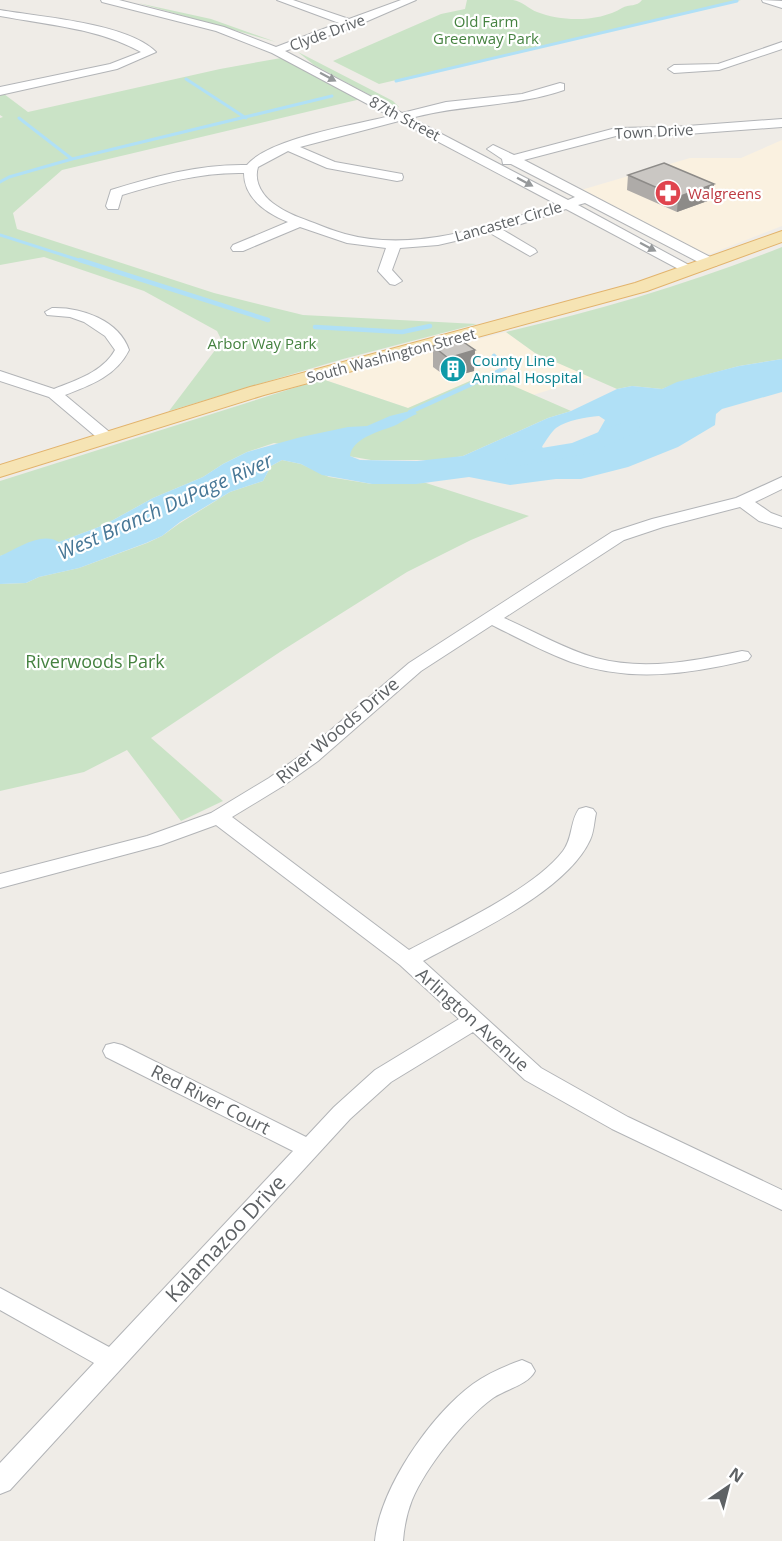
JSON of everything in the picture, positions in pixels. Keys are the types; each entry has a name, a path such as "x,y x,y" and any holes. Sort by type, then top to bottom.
{"main road":[{"name":"South Washington Street","path":"0,471 257,391 573,306 691,270 782,236"}],"street":[{"path":"146,0 232,23 310,54"},
{"path":"282,0 352,24"},
{"name":"Clyde Drive","path":"276,51 411,0"},
{"path":"767,0 782,5"},
{"path":"76,25 101,9 123,1"},
{"name":"87th Street","path":"123,1 220,29 276,51 691,270"},
{"path":"0,13 76,25 121,37 150,52 113,67 0,91"},
{"path":"674,69 719,67 782,45"},
{"path":"113,206 116,193 158,180 218,169 251,169 262,158 290,147 403,117 458,104 528,98 560,87"},
{"name":"87th Street","path":"401,101 440,122"},
{"name":"Town Drive","path":"494,165 616,132 674,131 782,123"},
{"path":"477,141 711,263"},
{"path":"290,147 343,168 398,177"},
{"name":"Lancaster Circle","path":"251,169 249,178 261,200 270,208 299,222 346,239 394,244 462,236 586,198"},
{"path":"238,248 299,222"},
{"path":"492,228 530,252"},
{"path":"394,244 385,271 395,281"},
{"path":"52,312 74,313 119,339 122,350 111,366 54,394"},
{"path":"0,376 54,394 106,438"},
{"name":"River Woods Drive","path":"0,881 154,841 218,817 294,770 399,678 586,557 632,530 742,501 782,482"},
{"path":"742,501 765,517 782,523"},
{"path":"492,619 570,654 611,667 643,670 697,667 742,656"},
{"path":"408,960 532,890 552,875 565,863 580,841 586,813"},
{"name":"Arlington Avenue","path":"218,817 408,960 514,1059 563,1092 684,1155 782,1201"},
{"name":"Kalamazoo Drive","path":"0,1482 308,1148 382,1076 473,1021"},
{"name":"Red River Court","path":"114,1051 308,1148"},
{"path":"0,1298 112,1361"},
{"path":"389,1541 398,1500 412,1475 461,1411 496,1382 522,1371"}],"shaded area":[{"path":"782,140 782,226 710,254 697,252 581,190 690,158 741,158"},
{"path":"506,332 535,353 591,377 533,395 486,374 408,408 322,379"}],"green space":[{"name":"Old Farm Greenway Park","path":"467,0 513,0 547,15 580,19 613,13 638,4 642,0 741,0 379,84 333,61 441,14 465,9"},
{"path":"138,3 211,19 276,42"},
{"path":"298,52 393,101 399,107 394,108 314,65"},
{"name":"Arbor Way Park","path":"281,58 361,99 62,170 13,213 17,229 214,293 303,315 477,324 343,359 169,411 222,341 217,331 144,291 44,257 0,265 0,118 3,117 0,115 0,95 4,94 28,112 220,69"},
{"path":"782,247 782,359 739,366 662,389 632,386 617,389 535,353 506,332 646,295"},
{"path":"486,374 571,411 548,418 463,456 441,460 371,460 274,443 247,452 203,477 153,498 104,525 59,542 0,556 0,481 322,379 408,408"},
{"name":"Riverwoods Park","path":"282,460 301,464 329,477 372,484 426,483 529,516 471,540 407,572 283,650 151,738 223,801 181,821 127,750 84,772 0,791 0,584 26,583 39,577 79,568 147,543 162,536 230,492 263,481 271,466"}],"water":[{"path":"782,359 782,392 722,409 716,414 715,425 678,447 628,467 581,479 556,479 510,485 469,477 416,484 372,484 322,475 301,464 282,460 271,466 263,481 230,492 180,522 162,536 79,568 39,577 26,583 0,584 0,556 37,540 52,539 59,542 104,525 153,498 203,477 247,452 301,437 348,427 367,426 390,416 414,410 417,414 360,441 355,445 350,456 360,460 417,461 463,456 548,418 571,411 617,389 632,386 662,389 677,382 739,366","holes":["599,416 605,420 592,443 587,446 560,453 547,451 542,447 560,425"]}],"building":[{"path":"664,163 714,184 678,197 628,175"},
{"path":"459,339 475,350 448,358 433,346"}],"waterway":[{"path":"396,81 737,1"},
{"path":"186,79 245,117"},
{"path":"245,117 332,96"},
{"path":"72,159 245,117"},
{"path":"19,118 72,159"},
{"path":"0,182 9,177 72,159"},
{"path":"0,235 85,262"},
{"path":"80,260 268,320"},
{"path":"315,327 402,332 430,326"},
{"path":"494,356 505,368 497,372"},
{"path":"410,412 487,377"},
{"name":"West Branch DuPage River","path":"517,459 578,449 628,427"}],"place":[{"name":"Walgreens","path":"668,193"},
{"name":"County Line Animal Hospital","path":"453,369"}]}
